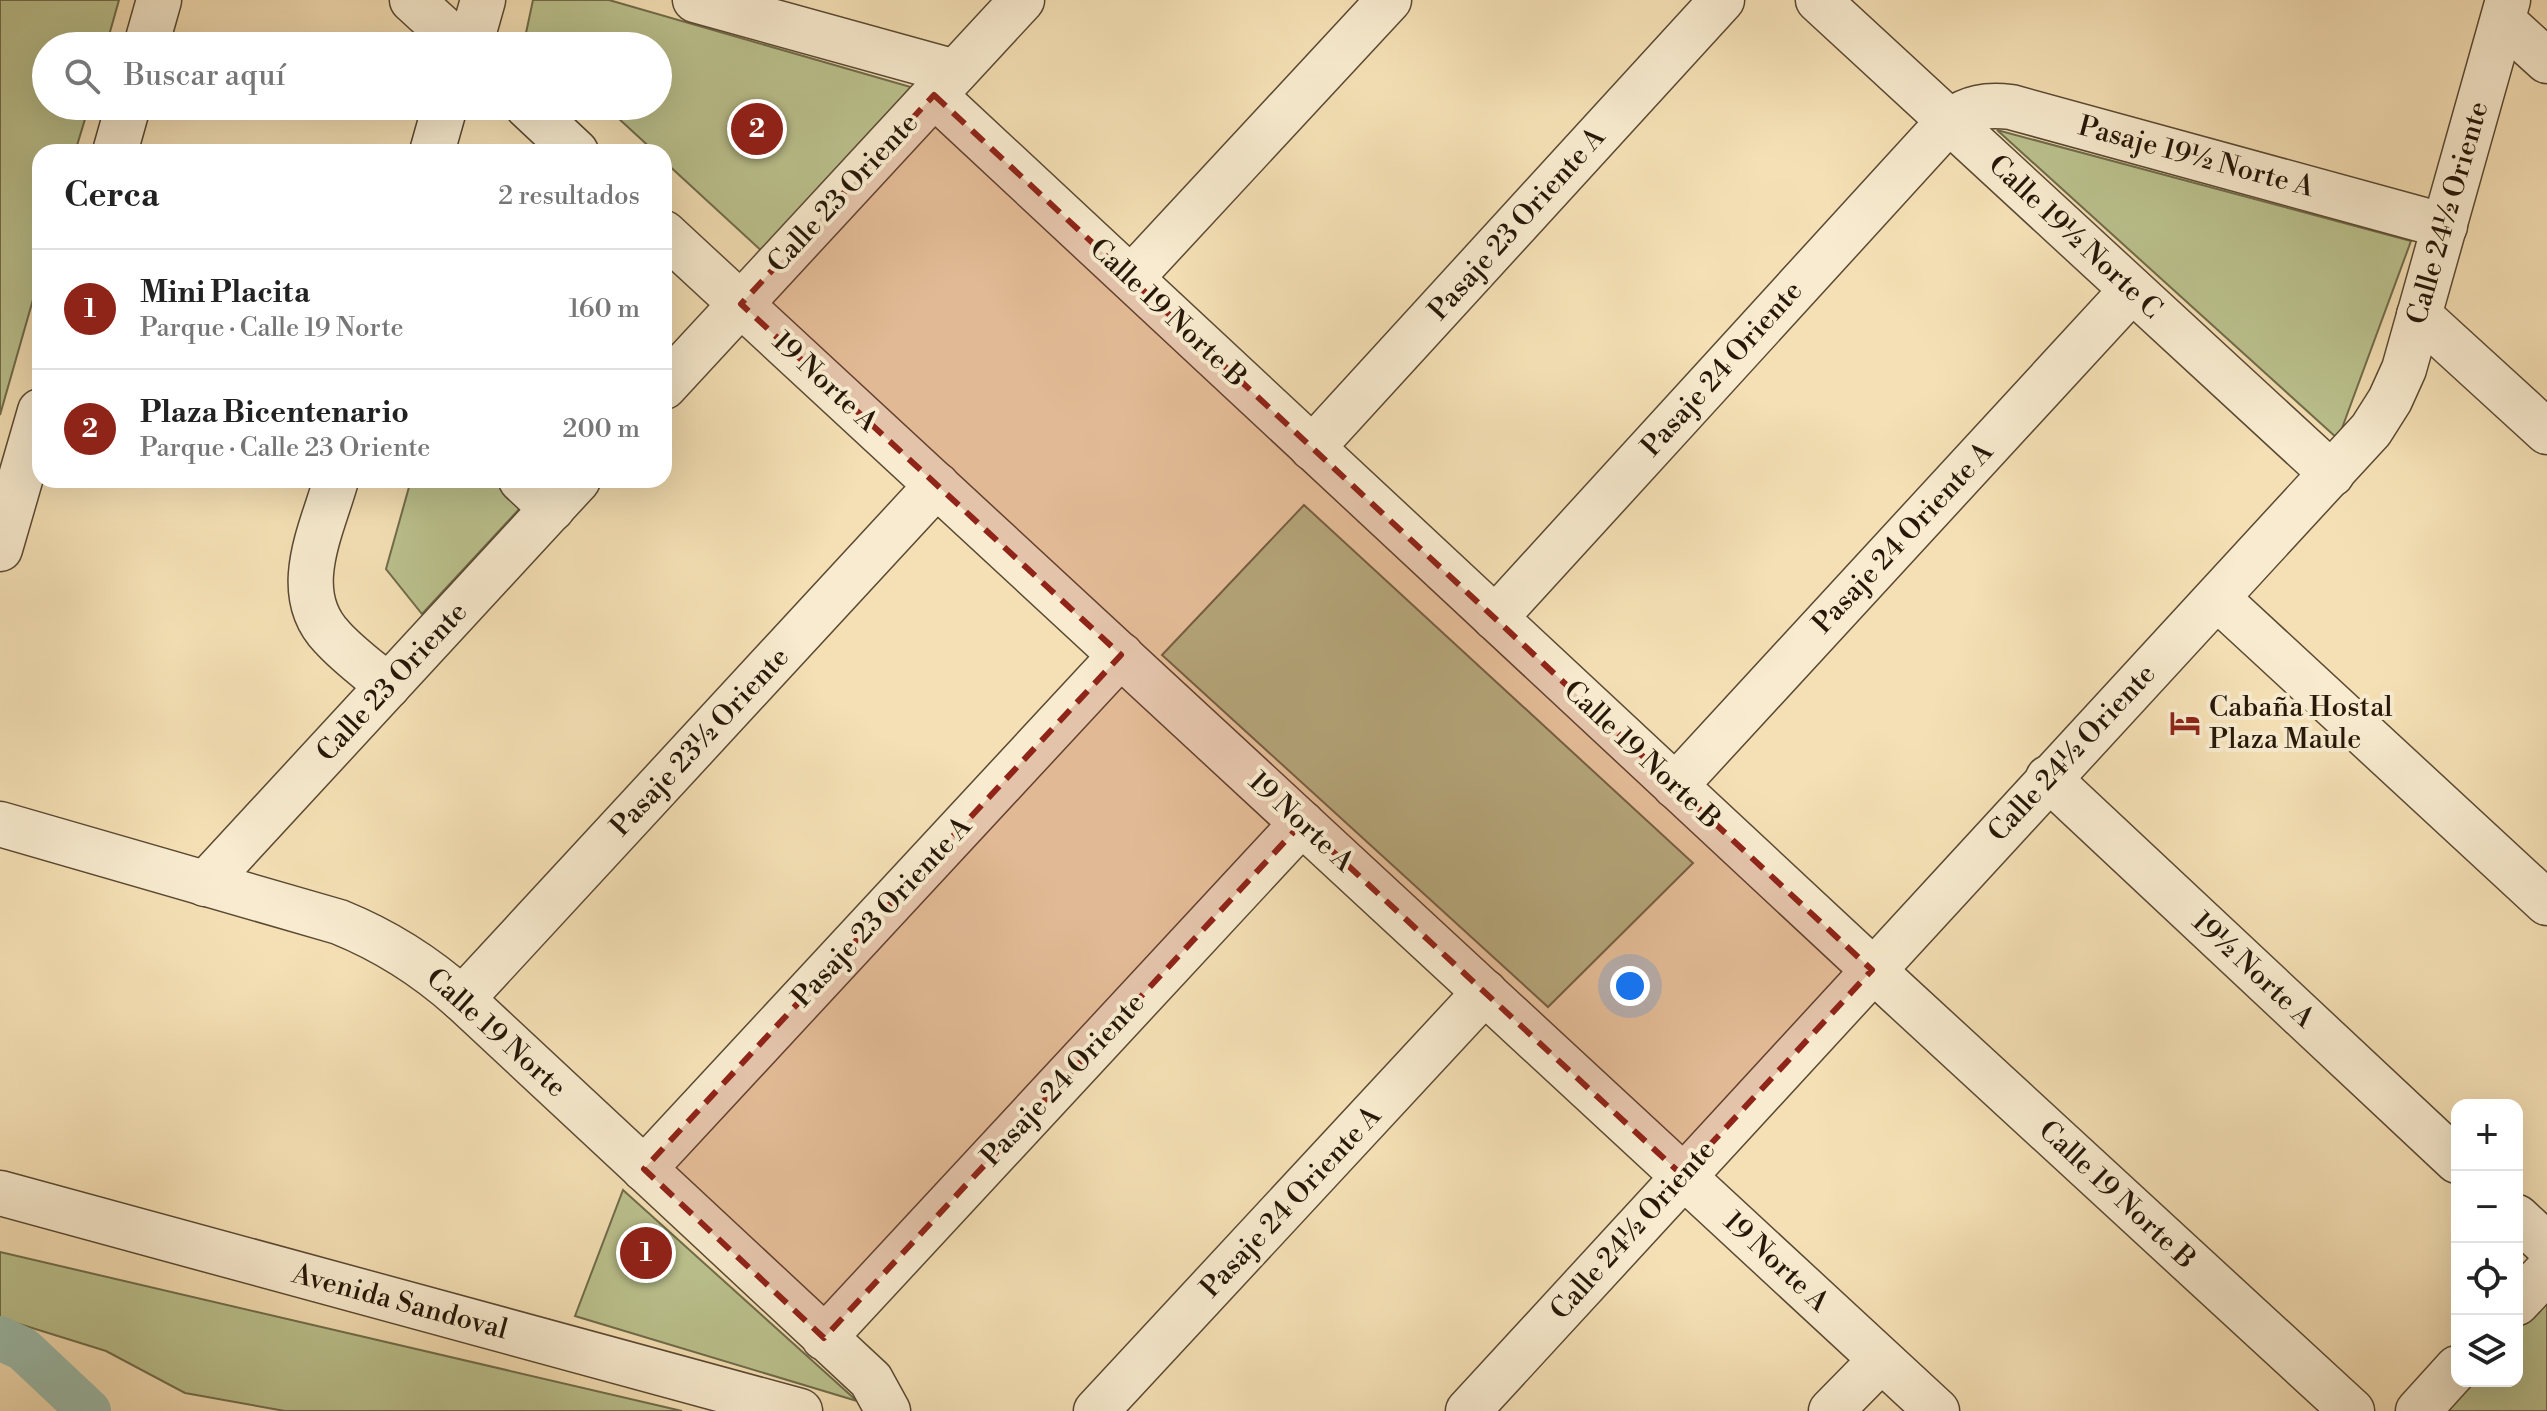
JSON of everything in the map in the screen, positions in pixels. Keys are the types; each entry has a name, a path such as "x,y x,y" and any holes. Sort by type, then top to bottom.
{"street":[{"path":"150,32 159,0"},
{"path":"412,0 447,32"},
{"path":"474,32 483,0"},
{"path":"695,0 945,84"},
{"name":"Calle 23 Oriente","path":"672,378 1022,0"},
{"path":"1131,278 1389,0"},
{"name":"Pasaje 23 Oriente A","path":"1312,448 1722,0"},
{"name":"Calle 19½ Norte C","path":"1818,0 2332,474"},
{"path":"2505,10 2547,61"},
{"name":"Calle 24½ Oriente","path":"1468,1411 2371,430 2390,400 2404,369 2505,10"},
{"name":"Calle 19 Norte B","path":"945,84 1131,278 1872,970 2352,1411"},
{"name":"Pasaje 19½ Norte A","path":"1949,121 1977,107 1994,104 2011,107 2445,226"},
{"path":"117,144 124,120"},
{"path":"434,144 441,120"},
{"path":"542,120 567,144"},
{"name":"Pasaje 24 Oriente","path":"1495,618 1949,121"},
{"name":"19 Norte A","path":"672,240 1937,1411"},
{"name":"Pasaje 24 Oriente A","path":"1675,786 2132,290"},
{"path":"2419,315 2547,432"},
{"path":"0,549 32,439"},
{"name":"Pasaje 23½ Oriente","path":"462,999 937,485"},
{"path":"334,488 309,576 312,604 320,622 332,637 388,686"},
{"name":"Calle 23 Oriente","path":"205,884 388,686 551,490"},
{"path":"2217,598 2547,903"},
{"name":"Pasaje 23 Oriente A","path":"644,1169 1121,655"},
{"name":"19½ Norte A","path":"2048,778 2451,1155"},
{"name":"Pasaje 24 Oriente","path":"824,1338 1302,823"},
{"name":"Calle 19 Norte","path":"0,824 339,922 416,961 462,999 871,1380 888,1411"},
{"name":"Pasaje 24 Oriente A","path":"1096,1411 1485,992"},
{"name":"Avenida Sandoval","path":"0,1193 800,1411"},
{"path":"2523,1223 2547,1245"},
{"path":"2523,1297 2547,1271"},
{"path":"1831,1411 1881,1360"},
{"path":"2418,1411 2451,1375"}],"highlighted area":[{"path":"934,95 1872,970 1682,1175 1302,823 824,1338 644,1169 1121,655 741,304"}],"green space":[{"path":"0,0 119,0 110,32 32,32 32,120 85,120 77,144 32,144 32,303 0,415"},
{"path":"533,0 609,0 921,90 767,256 672,168 672,144 646,144 620,120 672,120 672,32 526,32"},
{"path":"1997,130 2411,241 2338,439"},
{"path":"409,488 503,488 522,506 422,614 386,569"},
{"path":"1304,505 1693,863 1548,1007 1162,655"},
{"path":"623,1190 857,1401 575,1316"},
{"path":"0,1252 682,1411 285,1411 185,1393 106,1351 0,1318"},
{"path":"2547,1296 2547,1411 2443,1411 2465,1387 2523,1387 2523,1322"}],"waterway":[{"path":"0,1338 23,1349 89,1411"}],"place":[{"name":"Plaza Bicentenario","path":"757,129"},
{"name":"Cabaña Hostal Plaza Maule","path":"2185,723"},
{"name":"Mini Placita","path":"646,1253"}]}
